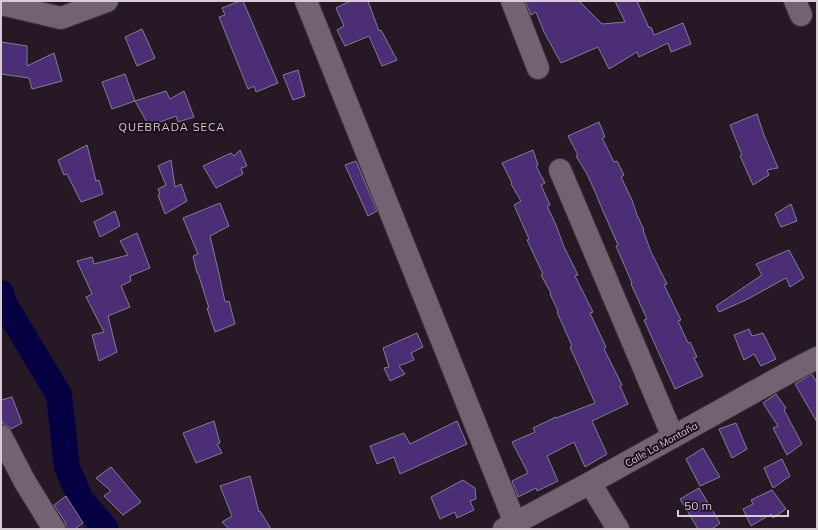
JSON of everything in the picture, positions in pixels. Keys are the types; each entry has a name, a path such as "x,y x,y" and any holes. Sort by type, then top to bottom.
{"street":[{"path":"1,4 61,18 107,1"},
{"path":"306,1 509,526"},
{"path":"512,1 538,68"},
{"path":"560,170 673,437"},
{"name":"Calle La Montaña","path":"509,526 817,358"},
{"path":"1,436 25,482 54,529"},
{"path":"590,483 618,529"}],"building":[{"path":"243,1 278,83 256,92 254,86 248,89 219,17 225,15 222,8"},
{"path":"350,1 368,1 379,31 381,30 397,60 382,66 369,36 345,46 337,30 344,26 336,8"},
{"path":"525,1 579,1 602,24 625,22 615,1 637,1 649,28 651,27 654,35 683,23 691,44 671,52 668,43 639,57 637,52 609,69 598,47 561,63 544,32 536,12 531,15"},
{"path":"142,29 155,58 137,66 125,37"},
{"path":"1,42 27,46 27,66 54,53 62,81 32,89 29,78 1,74"},
{"path":"298,70 305,96 293,100 283,75"},
{"path":"125,74 135,101 112,109 102,82"},
{"path":"166,91 170,99 184,91 194,117 178,122 176,116 149,126 135,101"},
{"path":"757,114 778,168 767,170 769,175 753,185 740,156 742,155 730,125"},
{"path":"599,122 605,137 602,138 614,162 617,161 624,175 621,177 644,230 651,252 667,284 664,285 681,320 678,321 688,343 690,342 697,357 694,358 703,376 675,389 644,320 647,319 616,246 618,245 587,174 576,156 578,155 568,136"},
{"path":"87,145 96,181 99,180 103,194 81,202 67,174 64,175 58,160"},
{"path":"240,150 247,166 241,168 243,174 216,188 203,166 231,153 234,156"},
{"path":"533,150 538,165 536,166 545,183 541,185 550,205 547,206 564,247 578,275 575,276 593,312 590,313 606,347 604,349 622,385 620,386 628,404 592,421 607,454 585,467 574,442 547,456 558,481 537,491 536,488 518,497 512,481 528,473 512,442 535,432 533,428 556,417 595,403 570,347 572,346 557,312 558,311 550,294 551,293 541,275 543,274 527,240 529,239 514,205 521,201 511,184 512,183 502,163"},
{"path":"171,160 175,187 181,184 187,201 165,214 158,195 160,194 158,189 166,185 158,166"},
{"path":"356,161 377,211 368,216 345,165"},
{"path":"220,203 229,226 210,236 225,302 229,301 235,324 215,332 193,256 198,254 183,218"},
{"path":"791,204 797,221 781,227 775,214"},
{"path":"115,211 120,226 100,237 94,222"},
{"path":"137,233 150,268 130,276 131,281 121,286 130,307 108,316 117,352 99,361 92,335 104,332 86,297 92,294 77,261 92,257 94,264 128,255 120,241"},
{"path":"789,250 804,278 790,287 786,278 746,300 719,312 716,306 762,275 756,264"},
{"path":"749,329 752,336 763,333 776,359 761,366 754,354 744,360 734,335"},
{"path":"417,333 423,347 411,353 414,360 399,366 405,374 390,381 384,368 389,367 383,348"},
{"path":"812,374 817,383 817,422 795,384"},
{"path":"776,394 786,408 784,410 802,444 787,455 773,428 778,426 763,403"},
{"path":"12,397 22,423 11,429 3,424 1,419 1,400"},
{"path":"214,421 220,443 217,444 222,453 196,463 183,433"},
{"path":"457,421 467,444 400,474 394,457 377,464 370,446 404,433 410,444"},
{"path":"736,423 747,449 732,458 719,429"},
{"path":"703,448 720,477 700,486 686,459"},
{"path":"782,459 790,476 773,488 764,468"},
{"path":"111,467 141,502 123,515 104,496 111,491 96,478"},
{"path":"250,476 259,512 260,511 271,529 229,529 222,522 232,516 220,486"},
{"path":"463,480 475,488 476,499 470,501 474,510 457,518 455,512 440,519 431,497"},
{"path":"699,488 720,523 712,529 698,529 680,499"},
{"path":"772,490 786,509 773,518 771,514 751,526 743,509 753,504 751,500"},
{"path":"66,496 83,523 75,529 66,529 65,522 54,505"}],"waterway":[{"path":"1,293 5,305 59,395 67,467 81,500 106,529"}],"district":[{"name":"QUEBRADA SECA","path":"172,127"}]}
